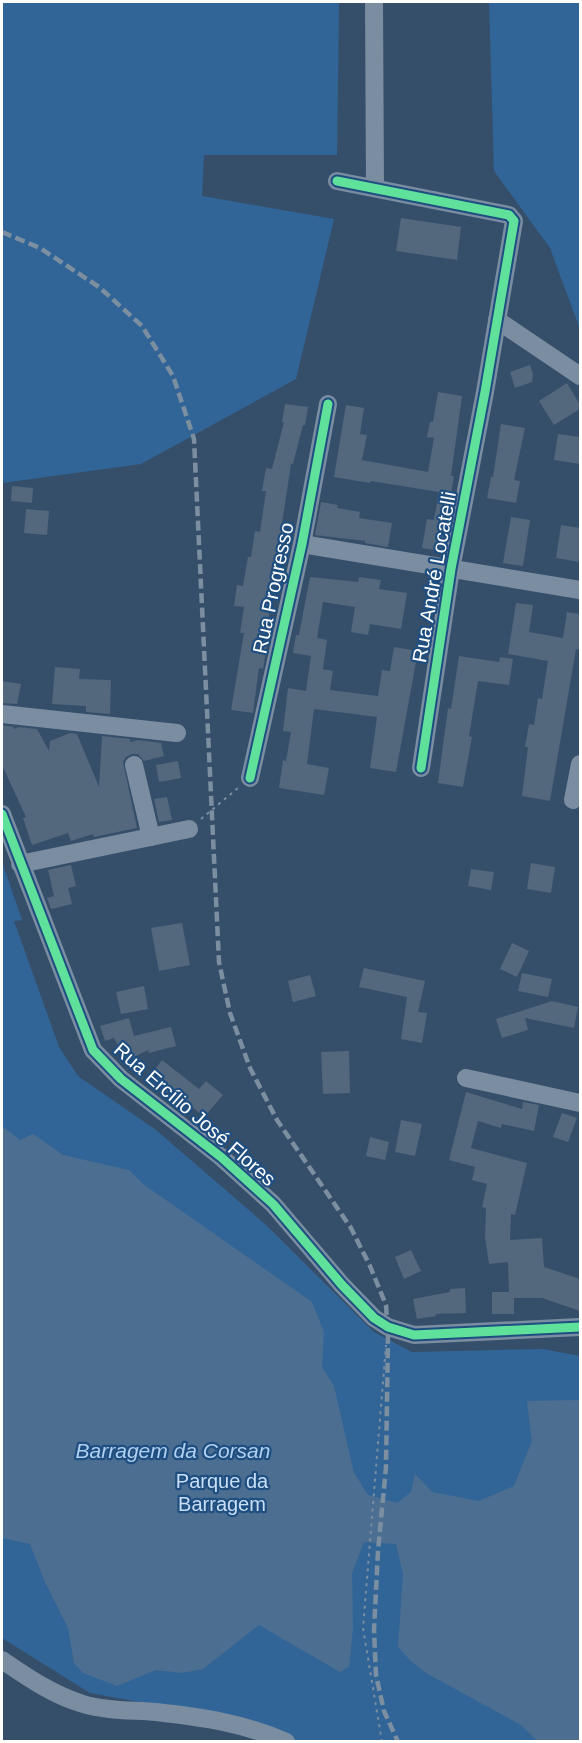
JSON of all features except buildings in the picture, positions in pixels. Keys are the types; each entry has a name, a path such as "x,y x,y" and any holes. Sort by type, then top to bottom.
{"street":[{"path":"337,180 375,188 374,2"},
{"name":"Rua André Locatelli","path":"375,188 509,215 514,220 485,392 451,569 421,768"},
{"path":"497,320 580,376"},
{"name":"Rua Progresso","path":"250,778 302,544 327,404"},
{"path":"302,544 580,590"},
{"path":"2,714 177,732"},
{"path":"573,800 580,764"},
{"path":"134,765 151,837"},
{"name":"Rua Ercílio José Flores","path":"2,814 93,1050 121,1079 221,1156 273,1204 342,1285 374,1318 388,1327 414,1335 580,1327"},
{"path":"20,864 189,829"},
{"path":"466,1078 580,1103"},
{"path":"2,1660 60,1696 85,1704 212,1719 260,1730 286,1742"}],"path":[{"path":"206,815 250,778"},
{"path":"382,1742 363,1628 388,1327"}],"green space":[{"path":"2,2 339,2 337,155 204,155 202,196 334,219 296,379 141,464 2,483"},
{"path":"489,2 580,2 580,329 550,248 494,171"},
{"name":"Barragem da Corsan","path":"2,862 22,920 14,921 59,1047 78,1076 156,1130 266,1225 374,1332 412,1352 543,1349 580,1356 580,1741 272,1741 250,1722 90,1693 2,1638"}],"water":[{"name":"Barragem da Corsan","path":"2,1126 20,1140 33,1134 63,1155 129,1170 143,1184 312,1302 324,1332 322,1367 334,1386 354,1473 368,1495 397,1503 411,1492 415,1474 432,1492 479,1501 514,1486 532,1441 527,1401 580,1400 580,1741 537,1741 521,1725 426,1673 411,1661 398,1647 403,1574 396,1544 364,1542 352,1573 353,1628 349,1667 340,1672 259,1625 203,1669 182,1673 156,1670 117,1686 83,1673 74,1663 68,1628 45,1582 30,1544 2,1538"}],"railway":[{"path":"2,232 40,248 99,287 142,326 173,376 194,439 219,962 230,1013 250,1068 277,1120 351,1228 386,1305 388,1335 386,1467 378,1551 374,1630 376,1675 384,1711 398,1742"}],"cycle path":[{"path":"337,181 509,215 514,221 485,392 451,569 421,768"},
{"path":"250,778 302,544 328,404"},
{"path":"2,814 93,1050 121,1079 221,1157 273,1204 342,1285 374,1318 388,1327 414,1335 580,1327"}],"park label":[{"name":"Parque da Barragem","path":"222,1492"}]}
